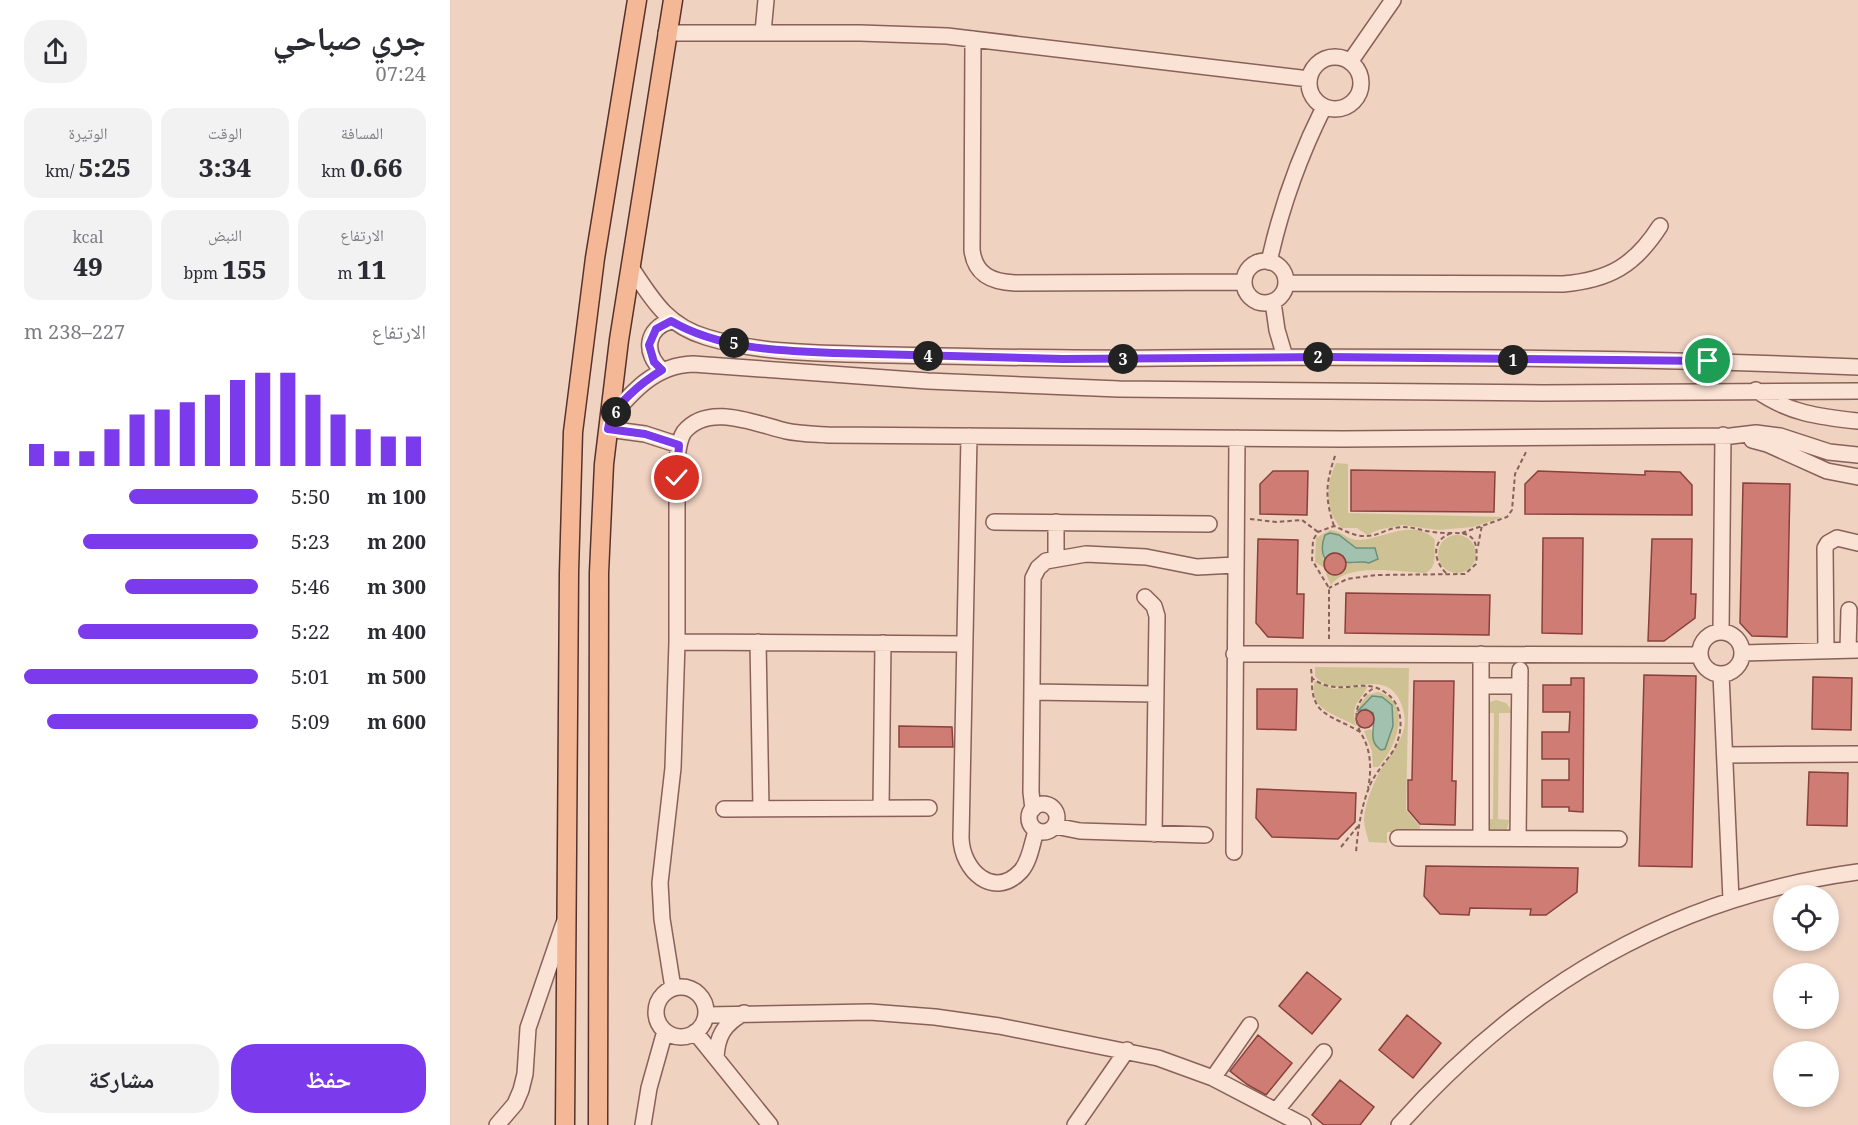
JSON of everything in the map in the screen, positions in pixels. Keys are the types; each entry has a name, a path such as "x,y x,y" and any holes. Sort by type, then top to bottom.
{"main road":[{"path":"565,1125 570,483 573,432 595,258 637,0"},
{"path":"598,1125 599,573 602,501 609,424 630,266 672,0"}],"street":[{"path":"763,32 766,0"},
{"path":"1350,62 1393,0"},
{"path":"666,33 905,34 973,39 1309,79"},
{"path":"973,39 972,250 974,262 980,271 995,280 1015,283 1244,282"},
{"path":"1338,58 1350,62 1360,78 1357,96 1342,108 1324,107 1314,99 1309,79 1314,67 1325,59 1338,58"},
{"path":"1269,262 1285,198 1305,146 1324,107"},
{"path":"1287,283 1563,284 1591,281 1626,265 1645,247 1660,226"},
{"path":"1269,262 1284,272 1287,283 1283,294 1274,302 1256,301 1247,293 1244,282 1248,270 1252,266 1269,262"},
{"path":"630,266 671,321 694,333 715,340 798,351 997,359 1285,357 1708,361 1858,368"},
{"path":"1274,302 1277,330 1285,357"},
{"path":"662,370 654,362 649,345 656,329 671,321"},
{"path":"679,445 609,424 642,384 662,370 683,364 928,381 1119,389 1543,393 1858,391"},
{"path":"1756,390 1779,405 1805,415 1858,421"},
{"path":"673,988 662,919 660,883 673,768 677,642 677,468 679,445 683,433 694,424 707,418 721,416 790,432 828,435 1343,439 1756,433 1780,436 1830,452 1858,455"},
{"path":"1727,435 1767,444 1827,471 1858,477"},
{"path":"1721,632 1727,435"},
{"path":"969,436 961,838 964,857 975,874 983,879 993,882 1013,877 1026,863 1036,831"},
{"path":"1234,852 1237,438"},
{"path":"994,522 1209,524"},
{"path":"1056,522 1056,557"},
{"path":"1826,651 1825,548 1837,538 1858,543"},
{"path":"1036,831 1029,821 1033,809 1031,792 1033,578 1041,564 1056,557 1124,554 1197,567 1235,565"},
{"path":"1145,597 1154,606 1157,616 1154,834"},
{"path":"1742,653 1853,650 1853,611 1827,609"},
{"path":"1721,632 1736,638 1742,653 1736,668 1721,674 1706,669 1700,655 1706,639 1721,632"},
{"path":"677,642 964,644"},
{"path":"758,642 761,809"},
{"path":"881,808 883,643"},
{"path":"1234,654 1700,655"},
{"path":"1481,654 1481,838"},
{"path":"1518,838 1520,670"},
{"path":"1721,674 1731,900"},
{"path":"1481,686 1520,686"},
{"path":"1032,692 1156,694"},
{"path":"1725,755 1858,754"},
{"path":"1033,809 1040,805 1052,807 1057,818 1055,826 1049,831 1036,831"},
{"path":"724,809 929,808"},
{"path":"1055,826 1080,831 1205,835"},
{"path":"1398,838 1619,839"},
{"path":"1400,1125 1473,1050 1520,1011 1566,978 1643,934 1700,910 1731,900 1790,884 1858,872"},
{"path":"497,1125 515,1104 521,1090 525,1074 528,1028 566,914"},
{"path":"683,987 693,990 700,996 705,1005 706,1015 695,1032 686,1036 675,1036 665,1031 658,1023 657,1002 664,993 673,988 683,987"},
{"path":"706,1015 870,1012 935,1017 1127,1050 1158,1058 1213,1078 1303,1125"},
{"path":"716,1058 716,1044 722,1031 731,1020 744,1013"},
{"path":"1213,1078 1250,1025"},
{"path":"643,1125 649,1088 665,1031"},
{"path":"695,1032 770,1125"},
{"path":"1075,1125 1127,1050"},
{"path":"1276,1111 1324,1052"}],"path":[{"path":"1462,533 1500,520 1512,510 1515,474 1533,437"},
{"path":"1334,526 1327,504 1326,486 1343,439"},
{"path":"1235,520 1302,520 1318,532"},
{"path":"1329,588 1347,579 1377,575 1447,574 1459,576 1471,571 1476,564 1482,525"},
{"path":"1329,654 1329,588 1312,560 1313,540 1318,532 1334,526 1355,536 1367,537 1396,528 1410,527 1435,532 1458,531 1471,537 1478,549"},
{"path":"1447,574 1437,560 1436,548 1443,537 1458,531"},
{"path":"1309,654 1311,690 1318,708 1360,732"},
{"path":"1312,678 1322,686 1335,688 1363,685 1375,687 1393,698 1398,705 1400,720 1394,749 1376,773 1366,798"},
{"path":"1356,852 1358,826 1370,778 1370,762 1367,744 1356,721 1356,708 1360,699 1375,687"},
{"path":"1341,847 1358,826"}],"shaded area":[{"path":"1336,463 1348,464 1348,513 1503,517 1473,527 1438,530 1402,525 1367,535 1357,528 1341,528 1335,521 1328,497 1330,480"},
{"path":"1330,530 1360,540 1399,531 1418,530 1427,533 1435,540 1434,563 1425,573 1374,570 1349,573 1331,585 1326,574 1328,572 1339,574 1346,562 1354,564 1364,561 1370,547 1356,548 1335,534 1325,535 1322,553 1326,569 1315,562 1316,538"},
{"path":"1330,533 1339,535 1356,548 1375,548 1378,559 1369,563 1346,562 1343,556 1333,553 1325,559 1322,550 1323,541 1325,535"},
{"path":"1457,535 1464,536 1470,541 1475,547 1475,561 1470,567 1464,572 1457,573 1450,572 1444,567 1439,561 1438,554 1439,547 1444,541 1450,536"},
{"path":"1315,667 1409,668 1406,810 1420,826 1420,832 1387,832 1387,843 1369,842 1365,825 1366,806 1373,786 1398,744 1404,728 1402,706 1395,693 1385,686 1374,684 1337,686 1325,684 1315,676"},
{"path":"1315,681 1333,689 1368,686 1355,707 1356,726 1333,715 1320,705 1313,691"},
{"path":"1378,692 1389,697 1396,705 1399,715 1391,749 1378,767 1373,767 1372,751 1364,731 1371,729 1378,749 1389,738 1393,726 1376,696 1368,699 1358,711 1357,709 1367,695"},
{"path":"1372,696 1382,697 1392,705 1393,726 1385,749 1381,750 1374,742 1373,713 1366,709 1358,711"},
{"path":"1496,700 1506,703 1511,713 1499,713 1498,819 1509,820 1506,834 1491,837 1483,819 1493,819 1494,713 1482,712 1487,703"}],"building":[{"path":"1351,470 1495,472 1494,512 1351,511"},
{"path":"1273,471 1308,471 1307,515 1260,514 1260,484"},
{"path":"1538,471 1645,475 1645,471 1680,472 1692,485 1692,515 1525,514 1525,484"},
{"path":"1743,483 1790,484 1787,637 1752,636 1740,623"},
{"path":"1543,538 1583,538 1582,634 1542,633"},
{"path":"1258,539 1298,540 1297,594 1304,594 1303,638 1268,637 1256,623"},
{"path":"1652,539 1692,539 1691,594 1696,594 1695,618 1664,641 1648,641"},
{"path":"1335,553 1343,556 1346,564 1343,572 1335,575 1327,572 1324,564 1327,556"},
{"path":"1346,593 1490,595 1489,635 1345,633"},
{"path":"1644,675 1696,676 1692,867 1639,866"},
{"path":"1813,677 1852,678 1851,730 1812,729"},
{"path":"1571,678 1584,678 1583,812 1569,811 1569,807 1542,807 1542,780 1569,780 1569,759 1542,759 1542,732 1569,732 1570,712 1543,712 1543,685 1571,685"},
{"path":"1414,681 1454,681 1452,781 1456,781 1455,825 1420,824 1408,810 1408,780 1412,780"},
{"path":"1257,689 1297,689 1296,730 1257,729"},
{"path":"1365,710 1371,713 1374,719 1371,725 1365,728 1359,725 1356,719 1359,713"},
{"path":"899,726 952,727 953,747 899,747"},
{"path":"1809,772 1848,773 1847,826 1807,825"},
{"path":"1257,789 1356,793 1355,822 1338,839 1272,837 1256,818"},
{"path":"1426,866 1578,868 1577,892 1546,915 1530,915 1531,909 1470,908 1469,915 1440,914 1424,896"},
{"path":"1307,972 1341,999 1312,1034 1279,1006"},
{"path":"1407,1015 1441,1043 1413,1078 1379,1050"},
{"path":"1258,1035 1292,1063 1266,1095 1230,1071"},
{"path":"1340,1080 1374,1107 1360,1125 1324,1125 1312,1115"}],"route":[{"path":"677,478 679,445 645,434 608,429 609,419 642,384 662,370 651,356 650,339 660,325 671,321 704,337 727,342 762,348 835,353 1063,359 1326,357 1708,361"}]}
